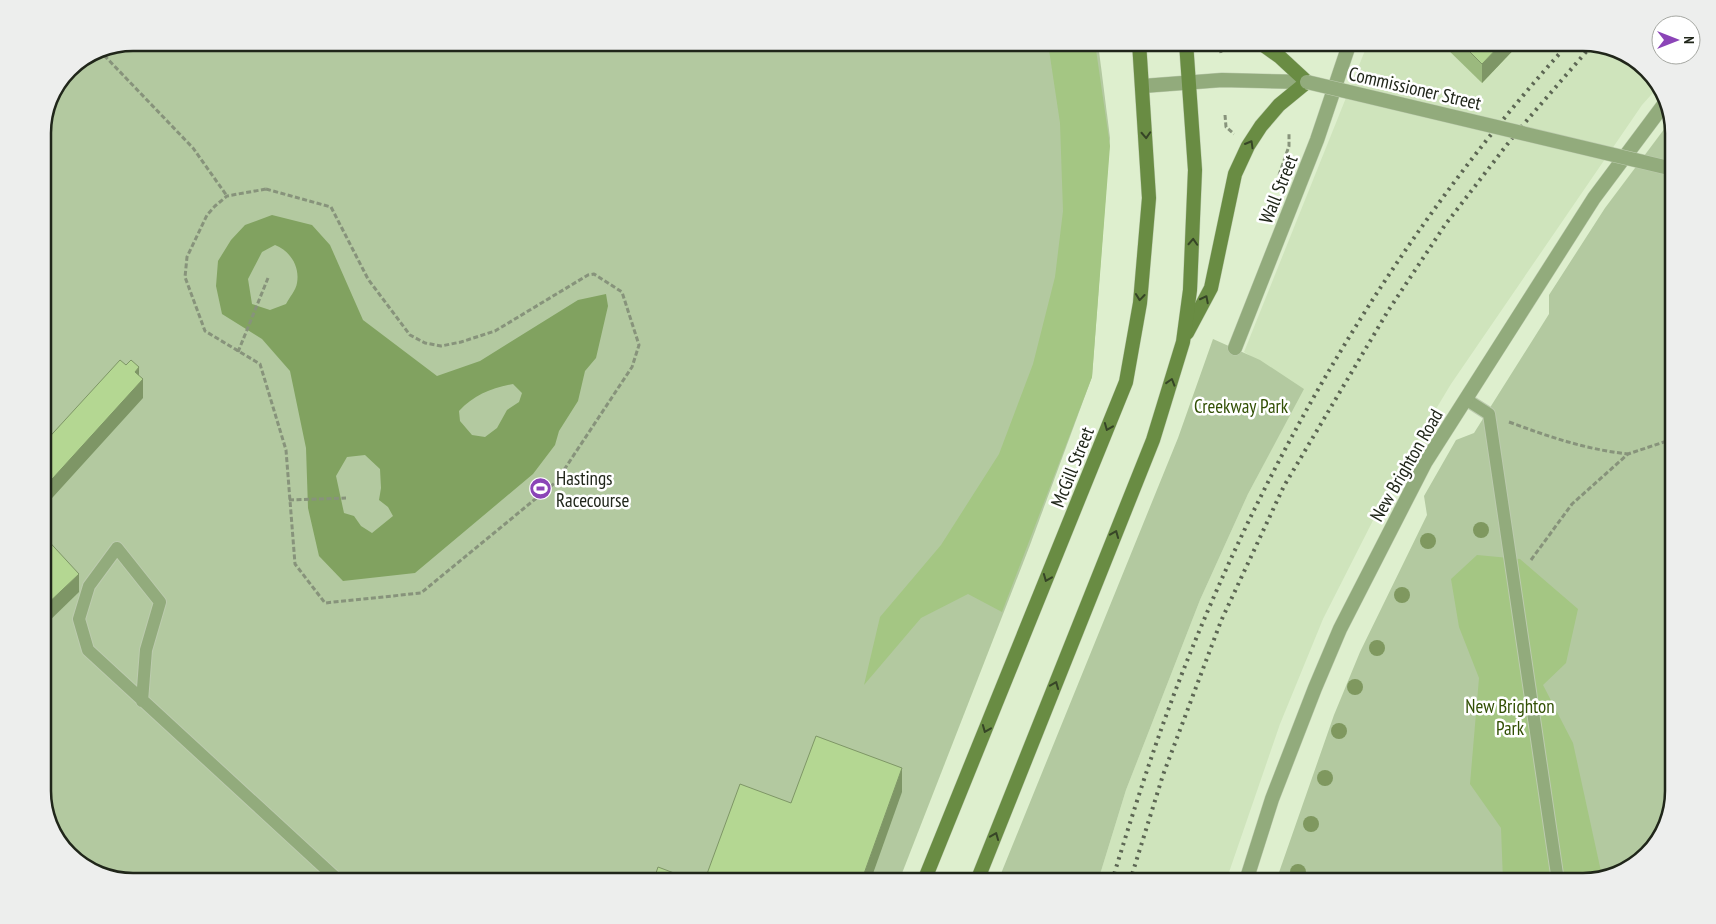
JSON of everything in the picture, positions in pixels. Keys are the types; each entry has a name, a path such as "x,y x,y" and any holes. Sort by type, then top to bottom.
{"main road":[{"name":"McGill Street","path":"928,873 1126,382 1140,303 1149,198 1143,86 1139,51"},
{"path":"982,873 1153,440 1182,342 1190,290 1195,170 1187,51"},
{"path":"1182,342 1211,288 1235,174 1248,146 1261,126 1279,105 1307,82 1270,51"}],"street":[{"name":"Wall Street","path":"1235,348 1317,140 1347,51"},
{"name":"Commissioner Street","path":"1143,86 1222,80 1307,82 1665,167"},
{"name":"New Brighton Road","path":"1249,873 1272,799 1340,629 1425,463 1594,198 1661,109"}],"lane":[{"path":"1466,400 1489,414 1557,873"},
{"path":"142,701 146,650 160,602 117,548 90,586 79,619 88,650 142,701 329,873"}],"path":[{"path":"105,57 192,148 227,196"},
{"path":"1225,115 1226,127 1237,137"},
{"path":"1289,132 1289,146"},
{"path":"266,189 330,207 368,279 410,335 425,343 441,346 462,342 495,331 588,275 594,274 622,292 639,345 632,367 556,482 421,593 325,603 295,564 286,450 260,364 238,352 205,332 185,276 187,256 207,215 227,196 266,189"},
{"path":"238,352 268,278"},
{"path":"1489,414 1560,442 1596,450 1628,454 1665,442"},
{"path":"1515,583 1572,504 1628,454"},
{"path":"289,500 346,498"}],"shaded area":[{"path":"1365,51 1583,51 1599,53 1628,65 1651,88 1653,92 1642,105 1451,384 1394,479 1323,619 1280,724 1229,873 1100,873 1126,790 1200,600 1248,494 1303,389 1244,352"},
{"path":"272,215 312,225 330,245 363,320 437,376 480,361 578,300 606,294 608,306 596,358 585,371 578,401 559,431 555,445 533,474 415,573 343,581 319,556 308,508 306,448 290,371 262,339 222,314 216,286 218,261 231,240 245,225","holes":["275,245 285,251 293,260 298,277 295,288 286,304 270,310 252,304 248,279 262,252","513,384 522,393 519,402 507,410 497,428 485,437 472,435 460,421 459,411 477,396","365,455 380,469 381,488 379,500 388,507 393,516 372,533 361,526 354,516 344,513 336,476 347,457"]}],"green space":[{"name":"Hastings Racecourse","path":"133,51 1099,51 1110,138 1092,377 1030,545 902,873 133,873 112,870 97,864 79,852 65,836 56,817 51,796 51,128 54,112 60,97 68,83 88,65 117,53"},
{"path":"1049,51 1096,51 1110,146 1092,377 1002,612 968,594 921,618 864,685 880,617 941,545 999,454 1033,364 1055,277 1063,211 1060,123"},
{"name":"New Brighton Park","path":"1665,128 1665,791 1662,812 1656,827 1644,845 1624,862 1593,872 1279,873 1334,715 1360,652 1427,515 1424,496 1456,440 1474,433 1549,314 1549,295 1605,208"},
{"name":"Creekway Park","path":"1213,339 1260,360 1304,389 1248,494 1200,600 1126,790 1100,873 1001,873 1178,438"},
{"path":"1477,555 1520,559 1578,609 1566,663 1543,685 1573,743 1601,871 1583,873 1503,873 1501,828 1470,784 1479,678 1459,627 1451,579"}],"building":[{"path":"1469,51 1494,51 1482,64"},
{"path":"120,360 126,365 131,360 139,367 135,372 143,379 51,480 51,435"},
{"path":"51,544 79,574 51,600"},
{"path":"816,736 902,768 864,873 707,873 740,784 791,803"},
{"path":"658,867 674,873 656,873"}],"railway":[{"path":"1114,873 1155,746 1185,666 1221,581 1260,498 1303,417 1349,337 1399,259 1453,184 1510,111 1562,51"},
{"path":"1132,873 1163,775 1221,621 1284,486 1388,311 1445,225 1516,133 1586,51"}],"place":[{"name":"Hastings Racecourse","path":"540,489"}]}
